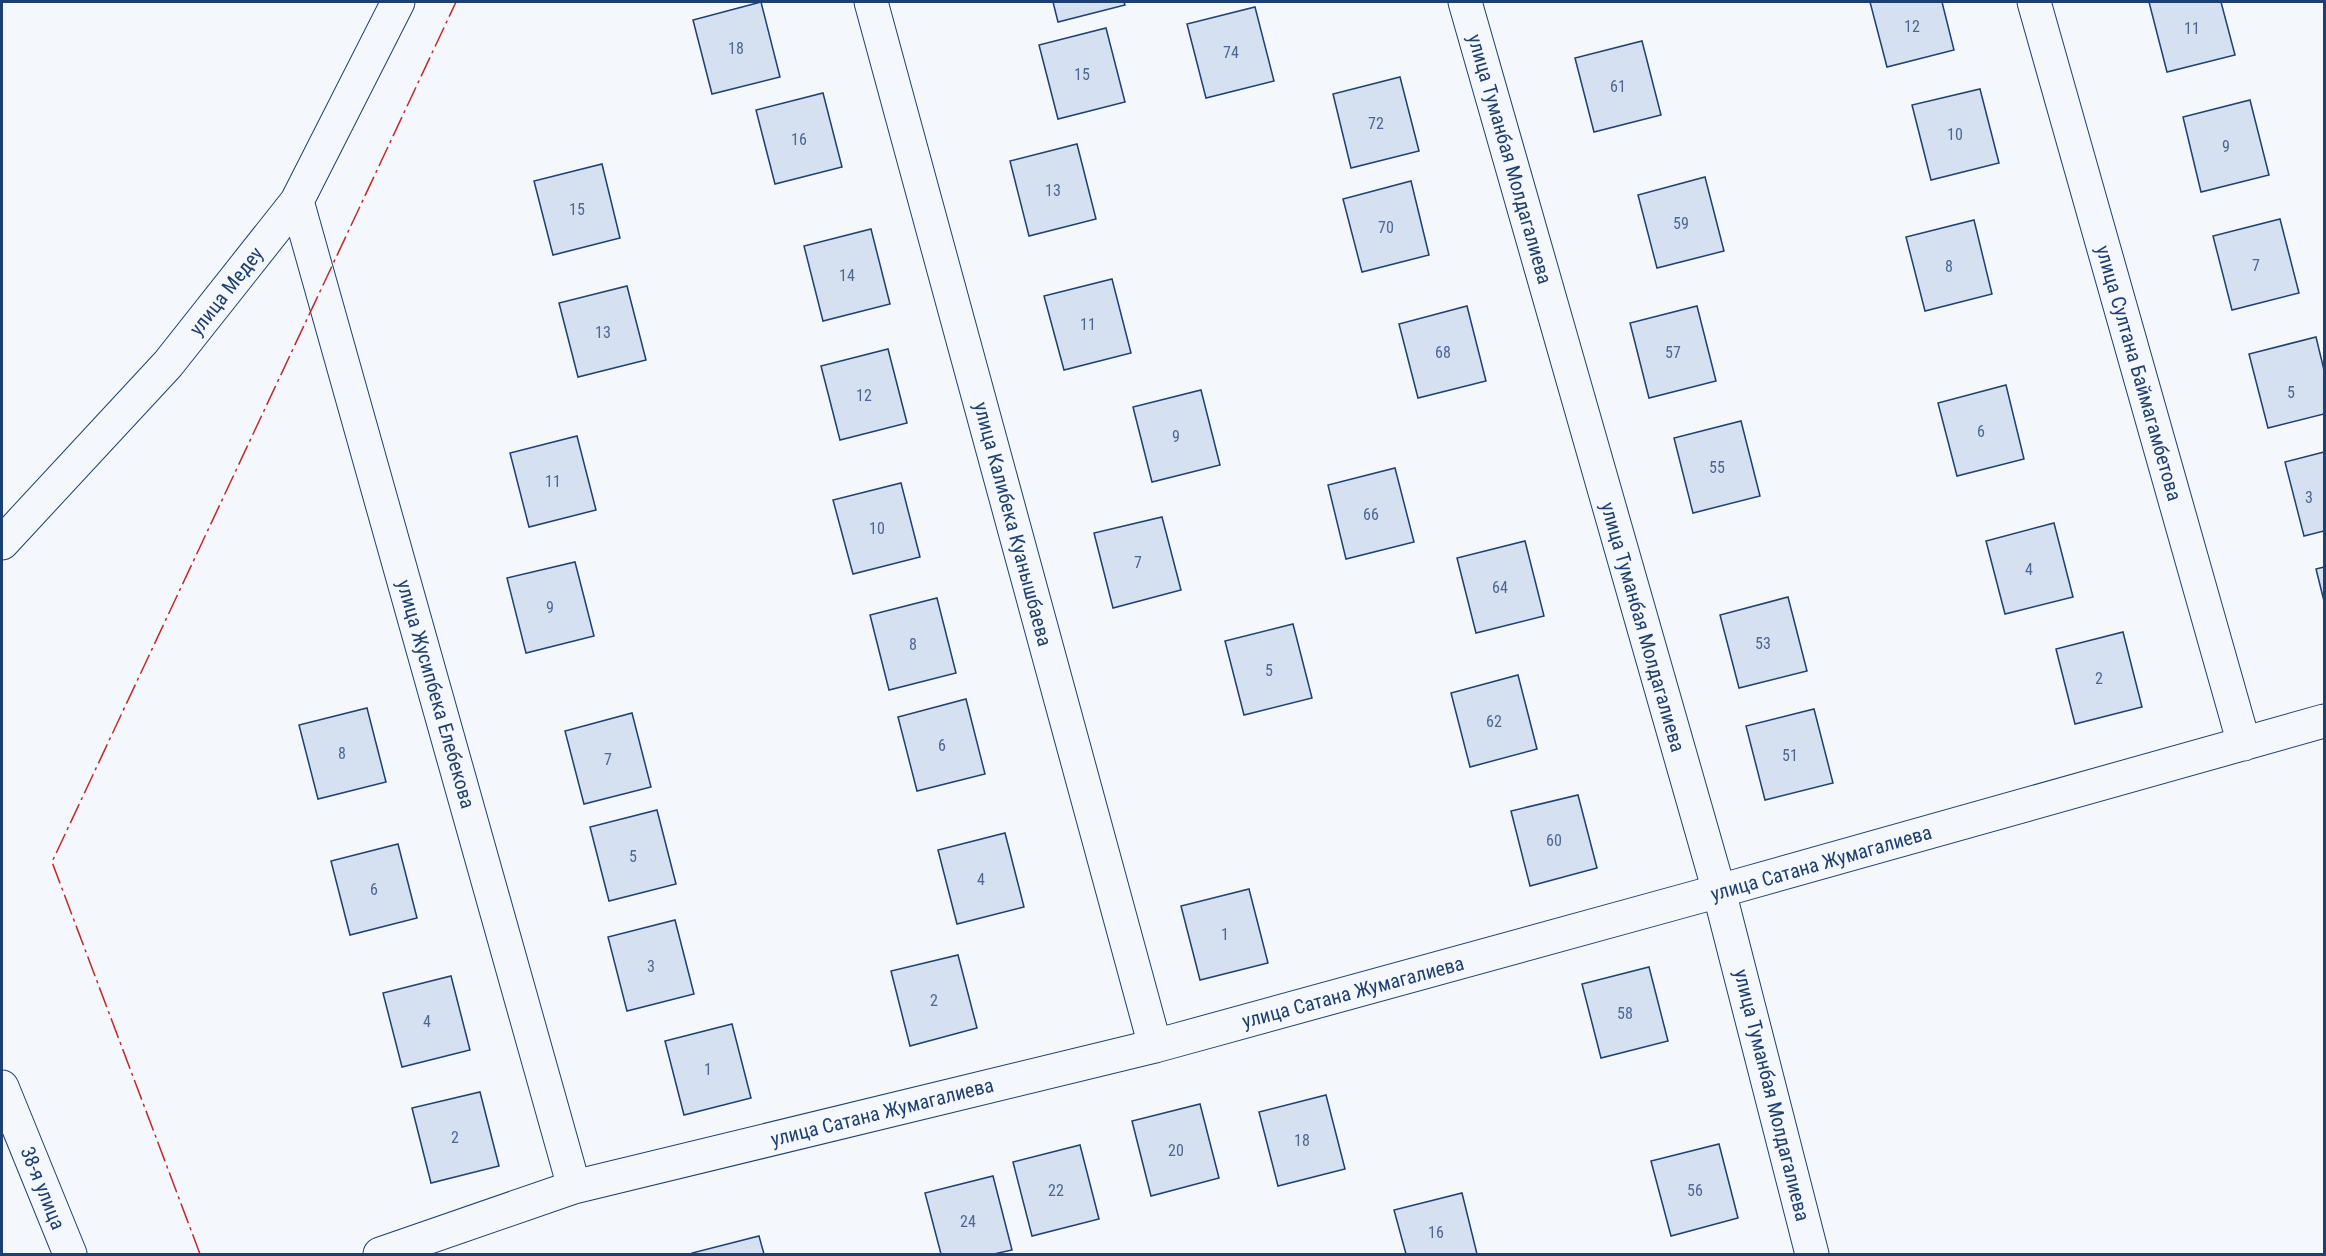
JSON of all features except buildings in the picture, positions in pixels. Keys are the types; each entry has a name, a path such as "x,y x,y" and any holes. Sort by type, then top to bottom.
{"street":[{"name":"улица Медеу","path":"2,543 168,364 297,201 398,2"},
{"name":"улица Калибека Куанышбаева","path":"871,2 1155,1046"},
{"name":"улица Туманбая Молдагалиева","path":"1465,2 1719,891 1812,1254"},
{"name":"улица Султана Баймагамбетова","path":"2034,2 2244,744"},
{"name":"улица Жусипбека Елебекова","path":"297,201 574,1187"},
{"name":"улица Сатана Жумагалиева","path":"380,1254 574,1187 1155,1046 2325,721"},
{"name":"38-я улица","path":"2,1087 70,1254"}],"power":[{"path":"200,1254 52,862 456,2"}]}
